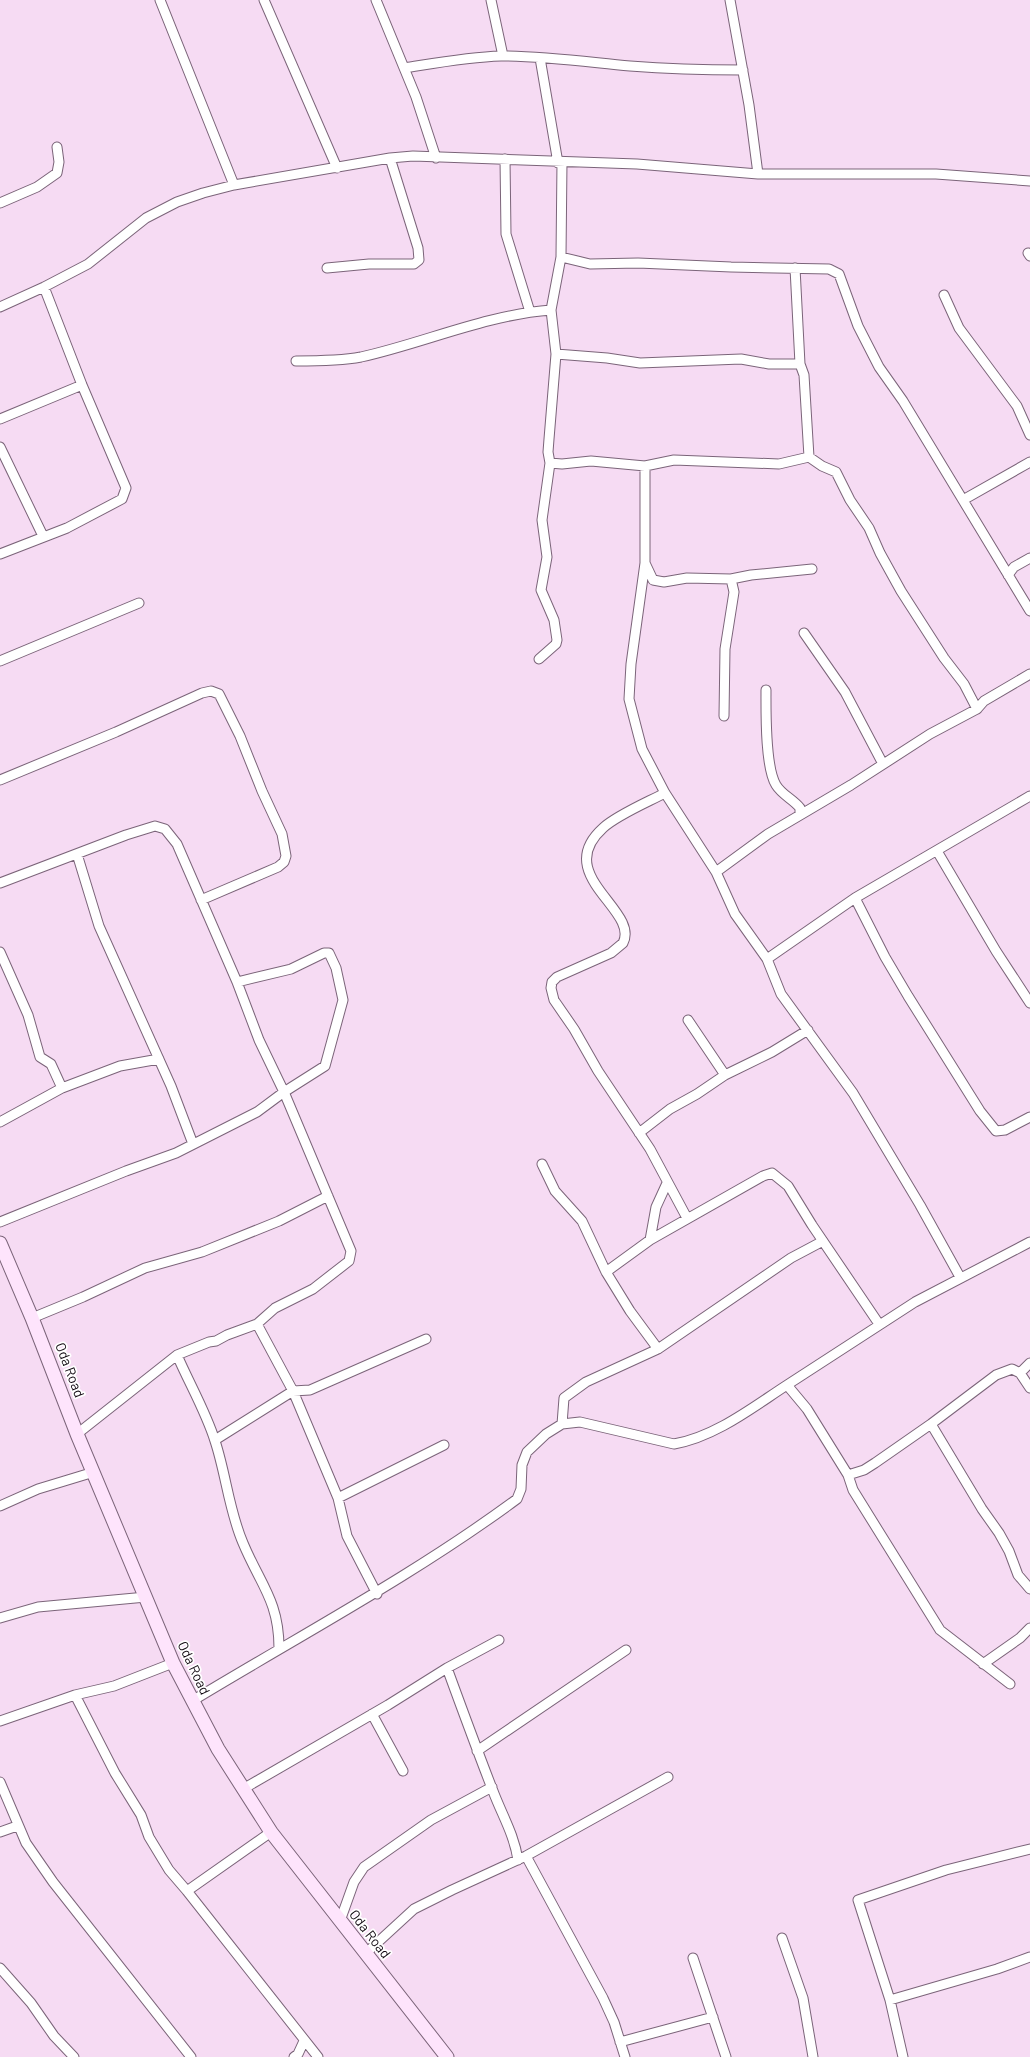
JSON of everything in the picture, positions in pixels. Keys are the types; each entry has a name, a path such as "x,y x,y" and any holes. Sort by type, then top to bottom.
{"street":[{"path":"160,0 234,185"},
{"path":"264,0 337,168"},
{"path":"376,0 416,97 436,158"},
{"path":"491,0 503,56"},
{"path":"730,0 743,70 758,174"},
{"path":"404,68 474,58 503,56 564,58 631,66 705,70 743,70"},
{"path":"539,659 556,644 557,640 554,620 541,590 547,557 542,520 550,463 548,452 556,354 551,310 560,257 560,162 540,58"},
{"path":"0,202 37,187 57,173 59,162 57,147"},
{"path":"327,268 369,264 414,264 419,260 418,248 390,158"},
{"path":"0,307 44,287 88,264 146,218 177,202 203,192 234,185 390,158 505,159 637,164 758,174 936,174 1030,181"},
{"path":"505,159 506,234 530,312"},
{"path":"560,257 590,264 638,263 829,269 839,274 858,326 879,366 903,401 1030,611"},
{"path":"795,268 800,364 804,375 809,426 809,457"},
{"path":"0,554 43,536 67,528 122,499 126,488 82,385 44,287"},
{"path":"944,295 959,328 1017,406 1030,436"},
{"path":"296,361 362,357 443,333 530,312 551,310"},
{"path":"556,354 607,358 640,363 741,359 769,364 800,364"},
{"path":"0,419 82,385"},
{"path":"0,447 43,536"},
{"path":"550,463 562,464 591,461 645,466 674,460 779,464 809,457 822,466 836,472 850,500 869,528 901,591 944,658 964,684 977,709"},
{"path":"963,500 1030,462"},
{"path":"645,466 645,564 631,664 629,699 642,749 665,793 716,872 735,914 767,959 781,994 853,1093 920,1205 960,1277"},
{"path":"1008,575 1014,567 1030,558"},
{"path":"645,564 653,580 659,582 687,578 731,578 812,569"},
{"path":"724,716 726,649 734,592 731,578"},
{"path":"0,661 139,603"},
{"path":"804,633 845,692 883,764"},
{"path":"716,872 750,846 930,734 977,709 984,701 1030,674"},
{"path":"766,690 766,734 772,775 775,784 782,793 800,808 800,815"},
{"path":"0,780 116,732 202,694 211,691 219,694 240,736 262,791 282,834 286,856 284,862 278,867 201,900"},
{"path":"665,793 604,826 591,842 588,873 622,921 625,931 623,943 611,953 557,977 552,982 551,988 558,1008 574,1029 598,1071 639,1133 687,1218"},
{"path":"767,959 854,898 1029,799"},
{"path":"0,883 126,834 159,826 165,829 177,844 237,982 259,1040 284,1092 351,1251 349,1262 313,1289 275,1308 257,1324 227,1335 216,1342 209,1342 177,1355 77,1434"},
{"path":"937,851 996,951 1030,1003"},
{"path":"77,854 99,926 159,1059 193,1144"},
{"path":"854,898 885,957 980,1111 996,1131 1005,1130 1030,1118"},
{"path":"0,952 28,1015 40,1057 50,1064 62,1088"},
{"path":"0,1222 126,1171 176,1153 257,1112 284,1092 325,1066 328,1060 343,1000 334,963 329,953 324,953 291,969 237,982"},
{"path":"688,1020 724,1075"},
{"path":"639,1133 670,1109 697,1094 724,1075 772,1052 808,1030"},
{"path":"0,1122 62,1088 120,1066 159,1059"},
{"path":"542,1164 555,1192 582,1221 606,1272 630,1311 658,1349"},
{"path":"606,1272 650,1240 763,1176 772,1173 788,1186 879,1324"},
{"path":"650,1240 656,1207 667,1183"},
{"path":"32,1318 145,1268 202,1252 279,1221 328,1196"},
{"path":"562,1424 564,1398 586,1382 658,1349 791,1258 823,1241"},
{"path":"192,1701 279,1648 377,1594 517,1499 521,1489 522,1465 527,1452 546,1434 562,1424 580,1422 674,1444 689,1442 713,1431 752,1408 879,1324 960,1277 1030,1242"},
{"name":"Oda Road","path":"0,1243 32,1318 77,1434 173,1663 192,1701 243,1789 271,1832 447,2057"},
{"path":"257,1324 294,1391 338,1498 347,1536 377,1594"},
{"path":"215,1440 294,1391 310,1390 426,1339"},
{"path":"177,1355 215,1440 243,1543 269,1595 276,1613 279,1628 279,1648"},
{"path":"1020,1373 1030,1362"},
{"path":"848,1475 864,1470 876,1463 996,1375 1012,1369 1020,1373 1030,1388"},
{"path":"787,1385 807,1409 848,1475 853,1490 940,1630 1010,1684"},
{"path":"931,1424 982,1509 999,1533 1009,1551 1018,1575 1030,1589"},
{"path":"338,1498 444,1445"},
{"path":"0,1506 38,1489 94,1472"},
{"path":"0,1618 38,1607 146,1597"},
{"path":"983,1664 1020,1638 1030,1628"},
{"path":"243,1789 372,1714 446,1668 499,1640"},
{"path":"477,1750 626,1650"},
{"path":"0,1721 75,1695 114,1686 173,1663"},
{"path":"446,1668 477,1750 522,1858 603,1998 614,2022 625,2057"},
{"path":"75,1695 115,1773 141,1814 149,1837 169,1870 187,1890 253,1977 288,2017 304,2041 318,2057"},
{"path":"372,1714 403,1771"},
{"path":"365,1954 414,1909 522,1858 668,1778"},
{"path":"0,1782 17,1826 26,1843 53,1882 191,2057"},
{"path":"340,1922 354,1882 364,1867 431,1820 492,1787"},
{"path":"0,1832 17,1826"},
{"path":"187,1890 271,1832"},
{"path":"903,2057 890,2000 858,1900 946,1870 1030,1849"},
{"path":"782,1938 803,1998 812,2057"},
{"path":"890,2000 997,1969 1030,1957"},
{"path":"693,1958 726,2057"},
{"path":"0,1968 31,2003 54,2036 74,2057"},
{"path":"620,2042 713,2017"},
{"path":"294,2057 298,2054 304,2041"}]}
